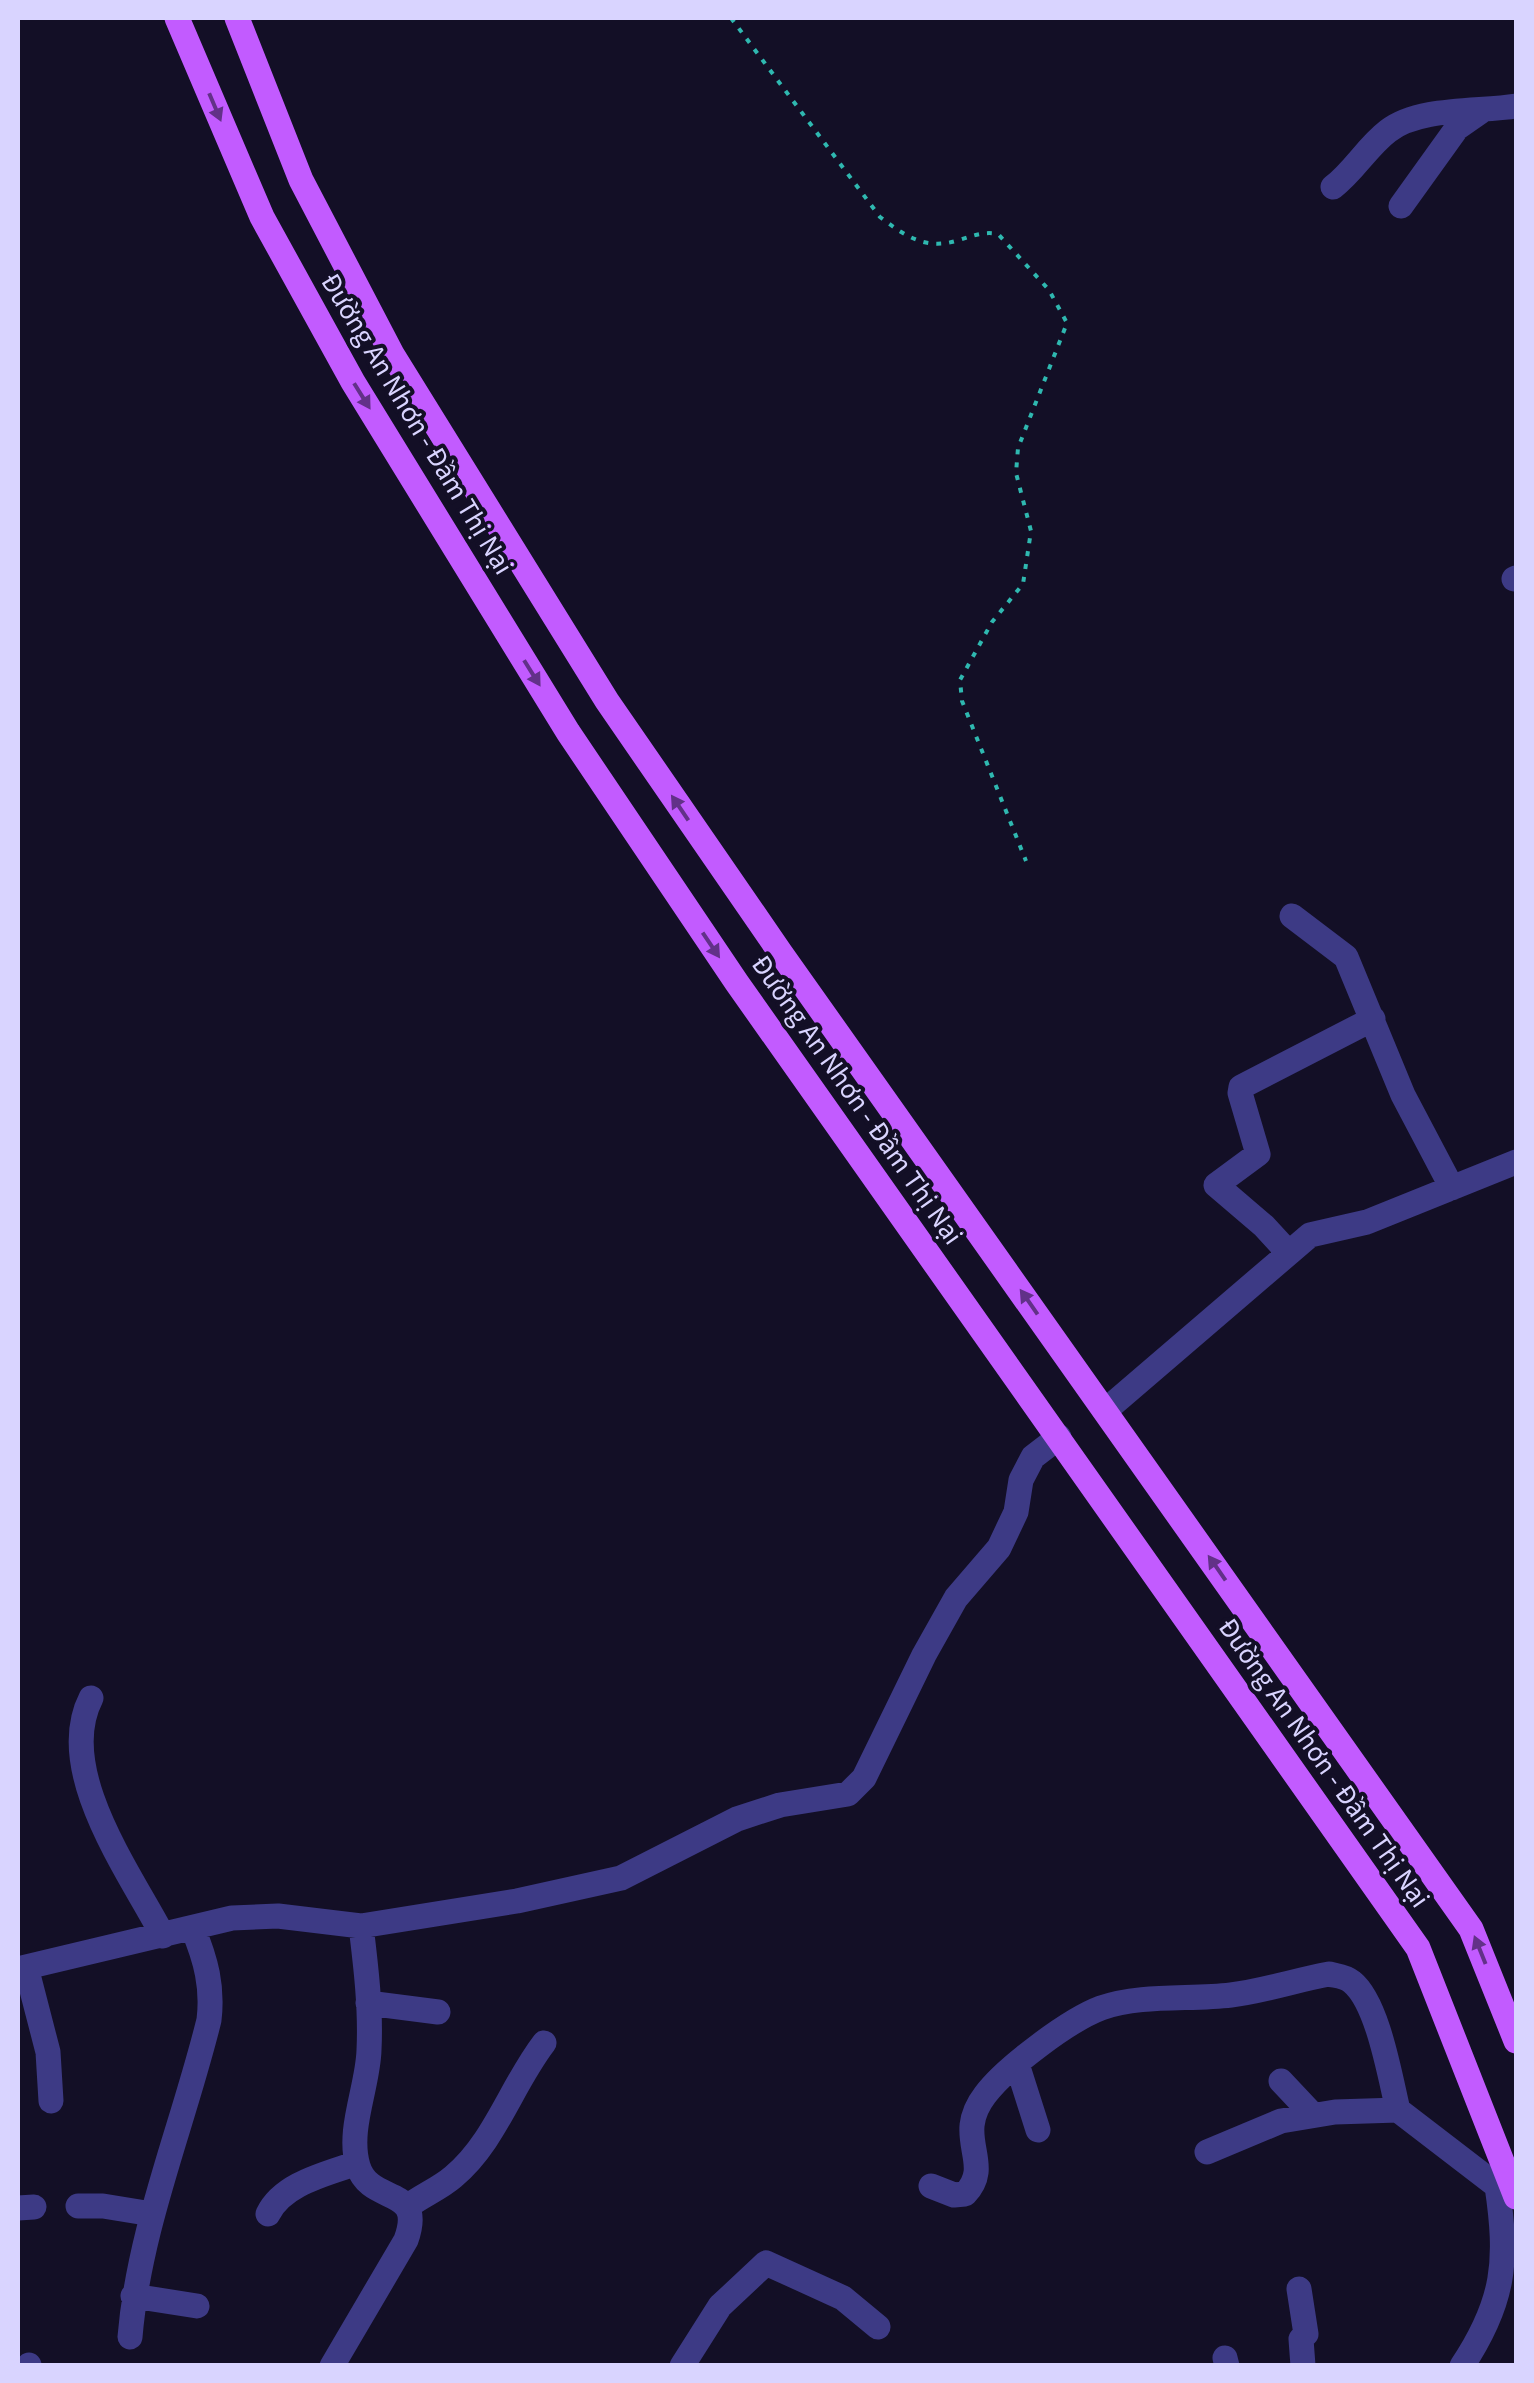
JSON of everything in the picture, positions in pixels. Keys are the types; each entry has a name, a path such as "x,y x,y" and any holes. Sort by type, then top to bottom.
{"main road":[{"name":"Đường An Nhơn - Đầm Thị Nại","path":"177,18 262,217 353,382 558,716 737,984 1418,1948 1516,2198"},
{"name":"Đường An Nhơn - Đầm Thị Nại","path":"237,18 301,180 392,354 608,701 780,952 1471,1929 1516,2040"}],"street":[{"path":"1333,187 1386,133 1405,120 1516,106"},
{"path":"1402,206 1457,128 1480,112"},
{"path":"1292,916 1346,957 1403,1095 1452,1188"},
{"path":"1286,1251 1264,1226 1216,1185 1258,1154 1241,1087 1373,1019"},
{"path":"1106,1410 1310,1234 1368,1222 1516,1162"},
{"path":"51,2101 48,2052 22,1968 232,1918 278,1916 362,1926 517,1901 621,1878 736,1819 780,1805 848,1794 864,1778 956,1598 1000,1548 1033,1457 1058,1437"},
{"path":"91,1698 81,1717 84,1758 98,1815 163,1936"},
{"path":"332,2366 412,2224 407,2207 366,2182 357,2163 356,2136 369,2053 362,1926"},
{"path":"130,2337 133,2296 152,2214 209,2020 212,1998 206,1959 194,1929"},
{"path":"931,2186 954,2194 965,2194 971,2188 977,2170 969,2128 985,2094 1036,2047 1100,2008 1234,1995 1329,1974 1350,1980 1364,1997 1398,2110 1497,2186 1504,2258 1500,2285 1483,2332 1462,2366"},
{"path":"368,2003 438,2012"},
{"path":"407,2207 451,2179 466,2163 498,2121 524,2069 544,2043"},
{"path":"1017,2064 1038,2130"},
{"path":"1281,2082 1313,2115"},
{"path":"1206,2152 1281,2121 1398,2110"},
{"path":"268,2214 280,2196 357,2163"},
{"path":"78,2206 152,2214"},
{"path":"682,2366 720,2306 766,2263 842,2298 878,2327"},
{"path":"1299,2290 1306,2334 1301,2339 1304,2366"},
{"path":"133,2296 197,2306"}],"path":[{"path":"730,18 880,217 911,240 929,244 953,242 985,231 998,234 1048,290 1068,322 1018,448 1016,474 1031,531 1023,584 992,622 960,680 962,701 1026,861"}]}
